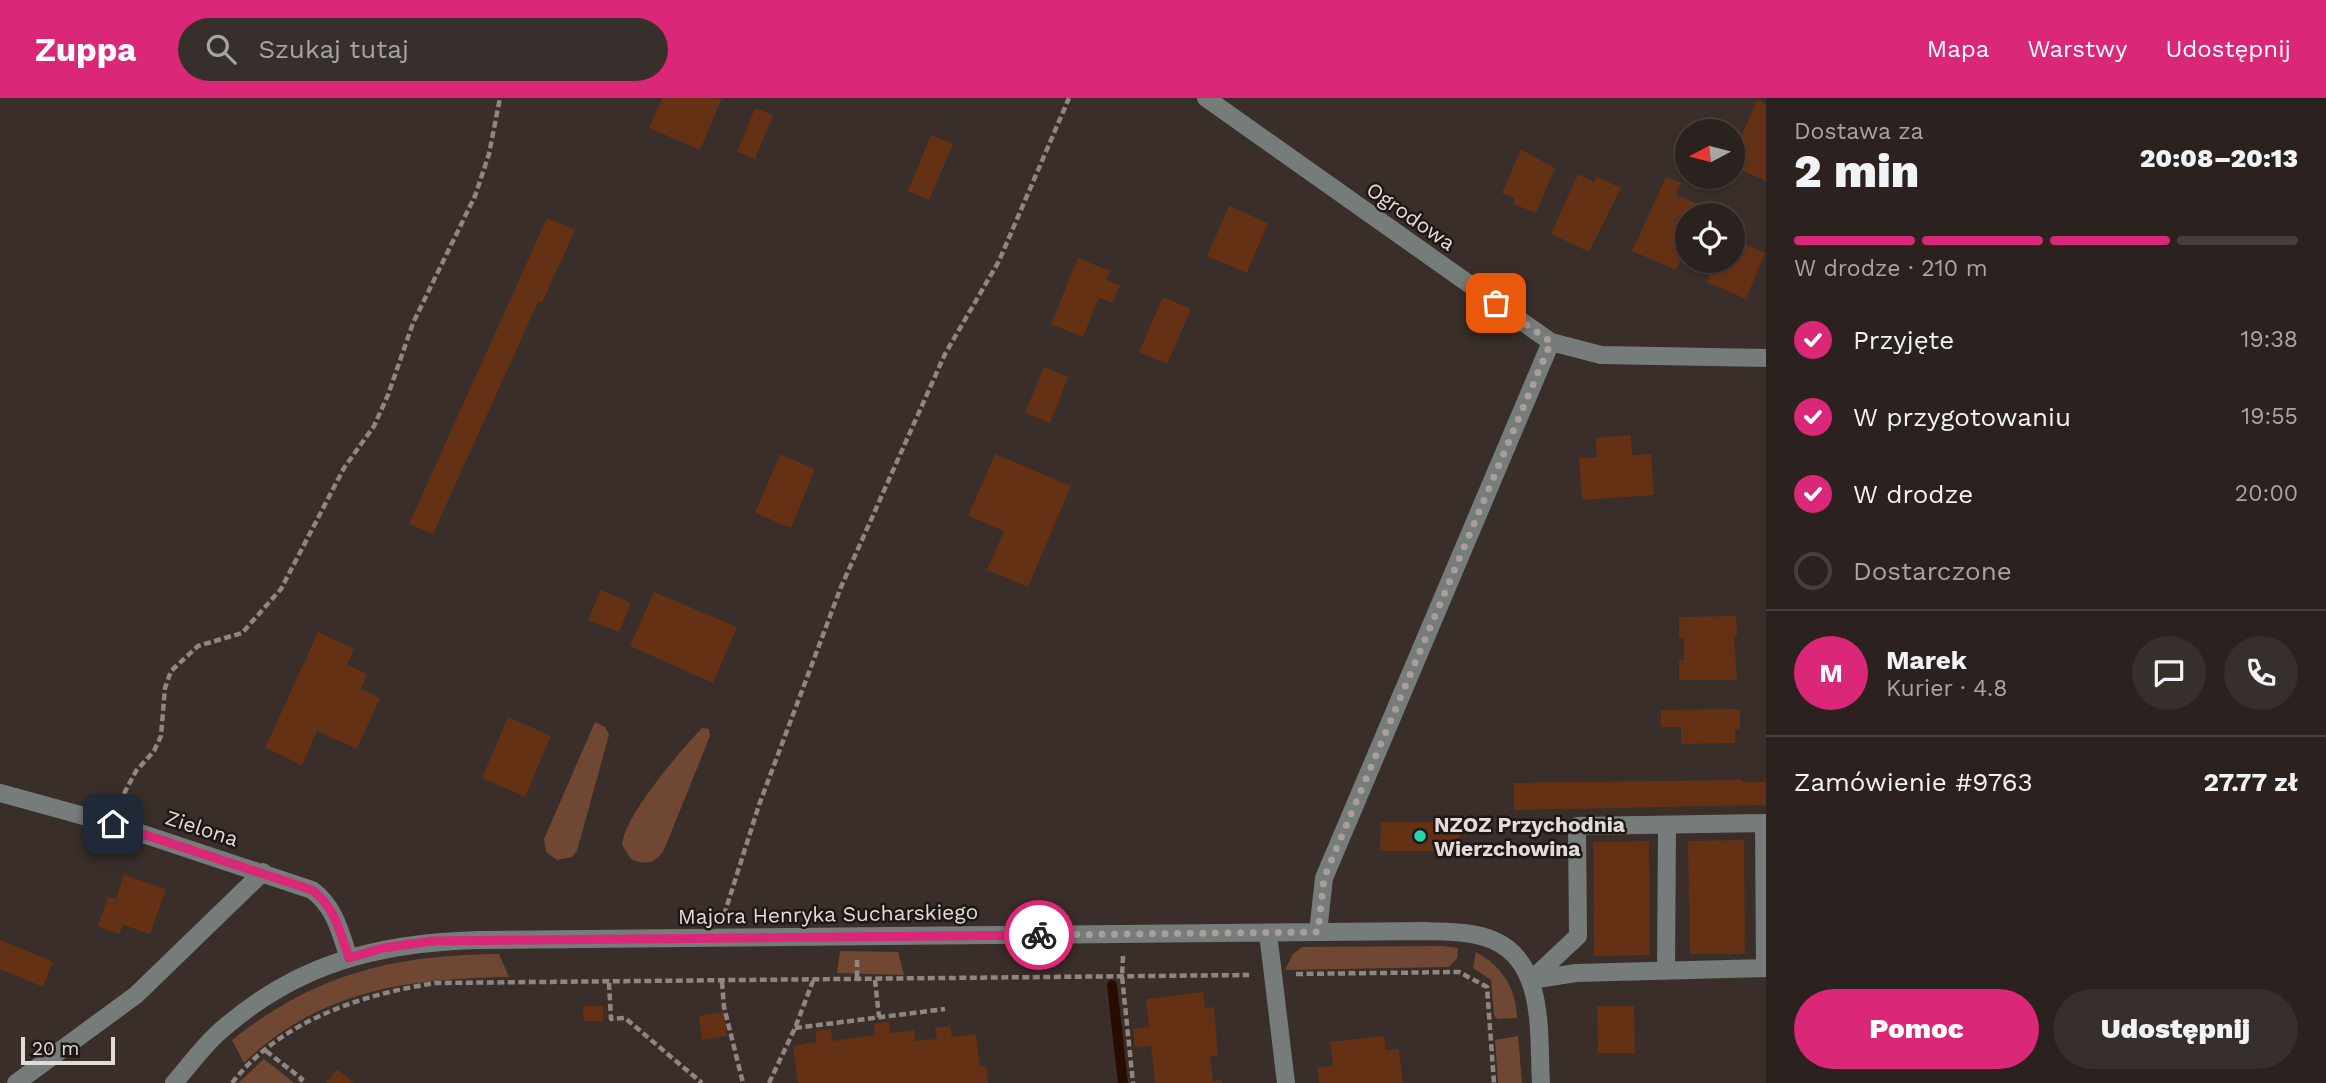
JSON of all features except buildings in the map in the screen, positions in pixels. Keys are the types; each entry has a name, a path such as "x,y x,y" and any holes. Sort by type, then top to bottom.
{"street":[{"name":"Ogrodowa","path":"1206,98 1551,342 1601,355 1766,358"},
{"path":"1318,932 1324,878 1551,342"},
{"name":"Zielona","path":"0,793 113,824 263,872 320,897 335,917 349,958"},
{"path":"1765,823 1765,968 1576,973 1531,979 1578,936 1577,827 1765,823"},
{"path":"1666,971 1667,825"},
{"path":"16,1083 135,995 263,872"},
{"name":"Majora Henryka Sucharskiego","path":"174,1083 215,1036 260,999 316,970 349,958 383,948 432,941 1318,932 1472,934 1496,941 1516,954 1531,979 1536,1002 1541,1083"},
{"path":"1268,933 1286,1083"}],"path":[{"path":"113,824 121,795 154,751 161,736 164,688 171,671 198,646 242,633 281,589 344,468 374,426 388,395 413,323 475,196 489,154 500,98"},
{"path":"717,939 759,805 841,587 945,354 999,261 1069,98"},
{"path":"1123,934 1122,976 1133,1083"},
{"path":"232,1083 266,1051 295,1029 325,1014 385,990 436,983 1459,972 1487,987 1494,1083"},
{"path":"874,980 879,1017"},
{"path":"769,1083 796,1028 813,981"},
{"path":"722,982 724,1007 743,1083"},
{"path":"609,983 611,1019 625,1018 702,1083"},
{"path":"796,1028 945,1009"},
{"path":"266,1051 302,1079 299,1083"}],"shaded area":[{"path":"595,722 605,727 609,735 577,851 572,857 557,860 546,852 544,839"},
{"path":"702,728 709,729 710,736 664,850 650,862 631,859 622,845 632,818 655,784"},
{"path":"1302,947 1458,948 1457,958 1449,967 1285,970 1293,954"},
{"path":"840,951 898,952 904,975 837,973"},
{"path":"1476,952 1494,964 1506,979 1514,997 1517,1018 1498,1019 1494,1016 1491,980 1473,968"},
{"path":"499,954 509,977 435,981 367,993 304,1019 273,1038 244,1063 232,1040 294,998 358,972 425,958"},
{"path":"1518,1036 1522,1083 1498,1083 1495,1040"},
{"path":"264,1059 293,1082 293,1083 238,1083"}],"waterway":[{"path":"1112,985 1123,1083"}],"way so far":[{"path":"1039,935 1318,932 1324,878 1551,342 1496,303"}],"place":[{"name":"NZOZ Przychodnia Wierzchowina","path":"1420,836"}],"route":[{"path":"113,824 312,890 328,905 335,917 349,958 383,948 432,941 1039,935"}]}
